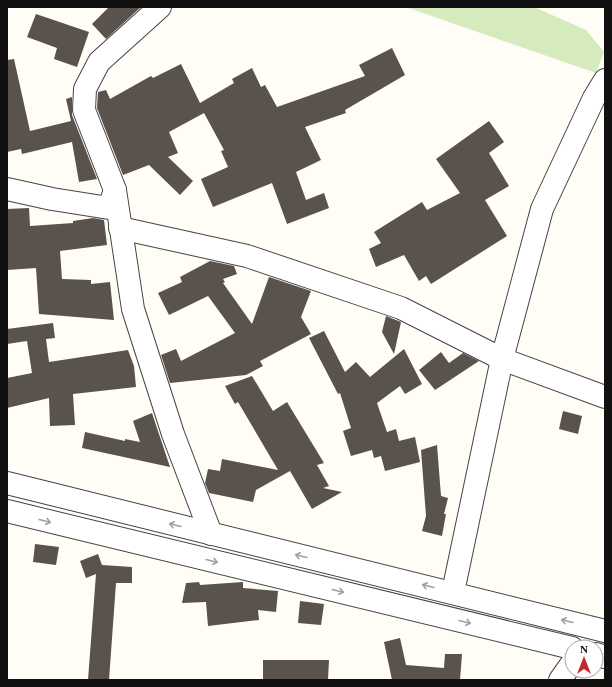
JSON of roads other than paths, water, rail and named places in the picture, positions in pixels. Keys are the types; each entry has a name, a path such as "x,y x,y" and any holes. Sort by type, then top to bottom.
{"street":[{"path":"160,7 99,62 85,89 84,110 115,190 133,309 173,434 210,534"},
{"path":"453,592 502,359 542,209 594,98 605,80"},
{"path":"7,189 52,200 109,208 115,190"},
{"path":"120,228 247,256 401,308 502,359 605,397"},
{"path":"7,483 210,534 453,592 605,631"},
{"path":"7,511 564,646"}]}
